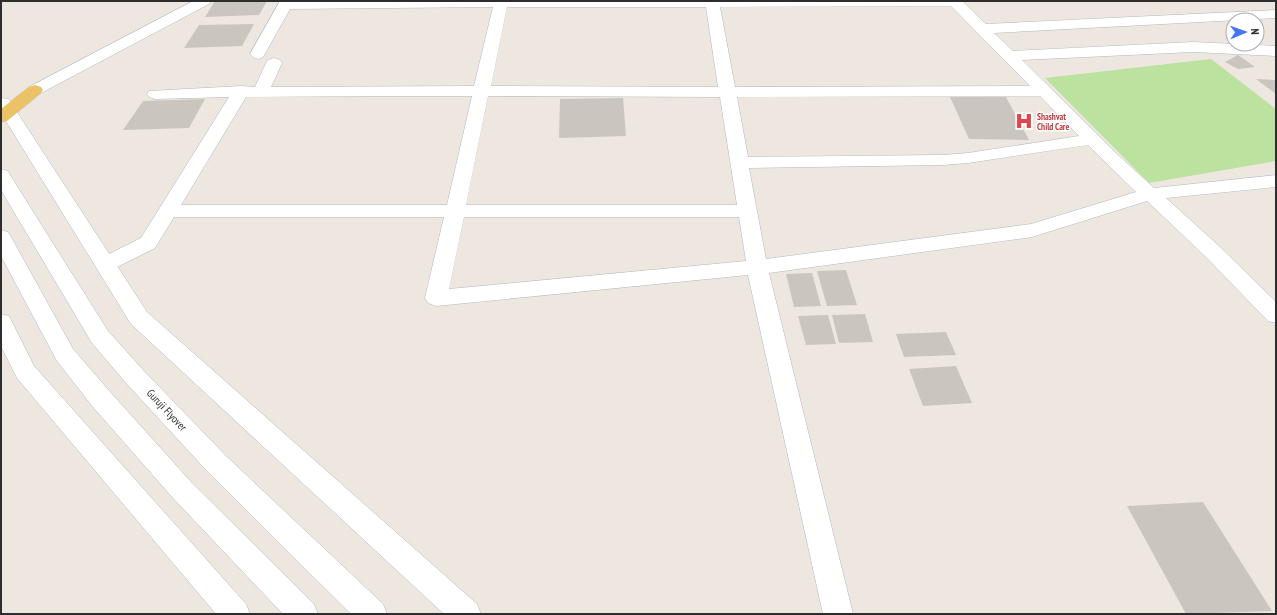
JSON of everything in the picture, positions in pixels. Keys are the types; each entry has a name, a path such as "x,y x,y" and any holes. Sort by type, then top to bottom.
{"main road":[{"path":"3,109 35,90"}],"street":[{"path":"35,90 204,1"},
{"path":"501,2 436,298 757,267 1032,230 1150,194 1276,181"},
{"path":"712,2 757,267 838,614"},
{"path":"258,54 286,3 954,2 1092,139 1213,252 1276,315"},
{"path":"981,29 1276,14"},
{"path":"1008,56 1193,47 1276,51"},
{"path":"261,91 274,62"},
{"path":"155,94 240,91 482,90 1044,92"},
{"path":"106,264 148,243 240,91"},
{"path":"3,109 106,264 139,318 466,614"},
{"path":"739,163 943,160 968,158 1092,139"},
{"name":"Guruji Flyover","path":"1,175 100,337 135,377 218,464 372,614"},
{"path":"168,211 455,212 747,210"},
{"path":"1,237 65,355 102,400 182,490 303,614"},
{"path":"1,322 25,372 234,614"}],"green space":[{"path":"1211,59 1276,109 1276,161 1149,183 1045,78"}],"building":[{"path":"215,1 267,1 259,15 205,17"},
{"path":"254,24 242,46 184,48 199,25"},
{"path":"1238,55 1255,67 1238,69 1225,62"},
{"path":"1256,79 1276,80 1276,94"},
{"path":"950,97 1006,97 1029,140 969,139"},
{"path":"623,98 626,136 559,138 560,99"},
{"path":"205,99 189,128 123,130 143,101"},
{"path":"846,270 857,305 827,306 817,271"},
{"path":"812,273 821,306 794,307 786,274"},
{"path":"865,314 873,342 839,343 832,315"},
{"path":"828,315 836,344 806,345 798,316"},
{"path":"946,332 956,355 904,357 896,334"},
{"path":"956,366 972,403 923,406 909,369"},
{"path":"1203,502 1272,611 1186,614 1127,506"}],"place":[{"name":"Shashvat Child Care","path":"1024,121"}]}
